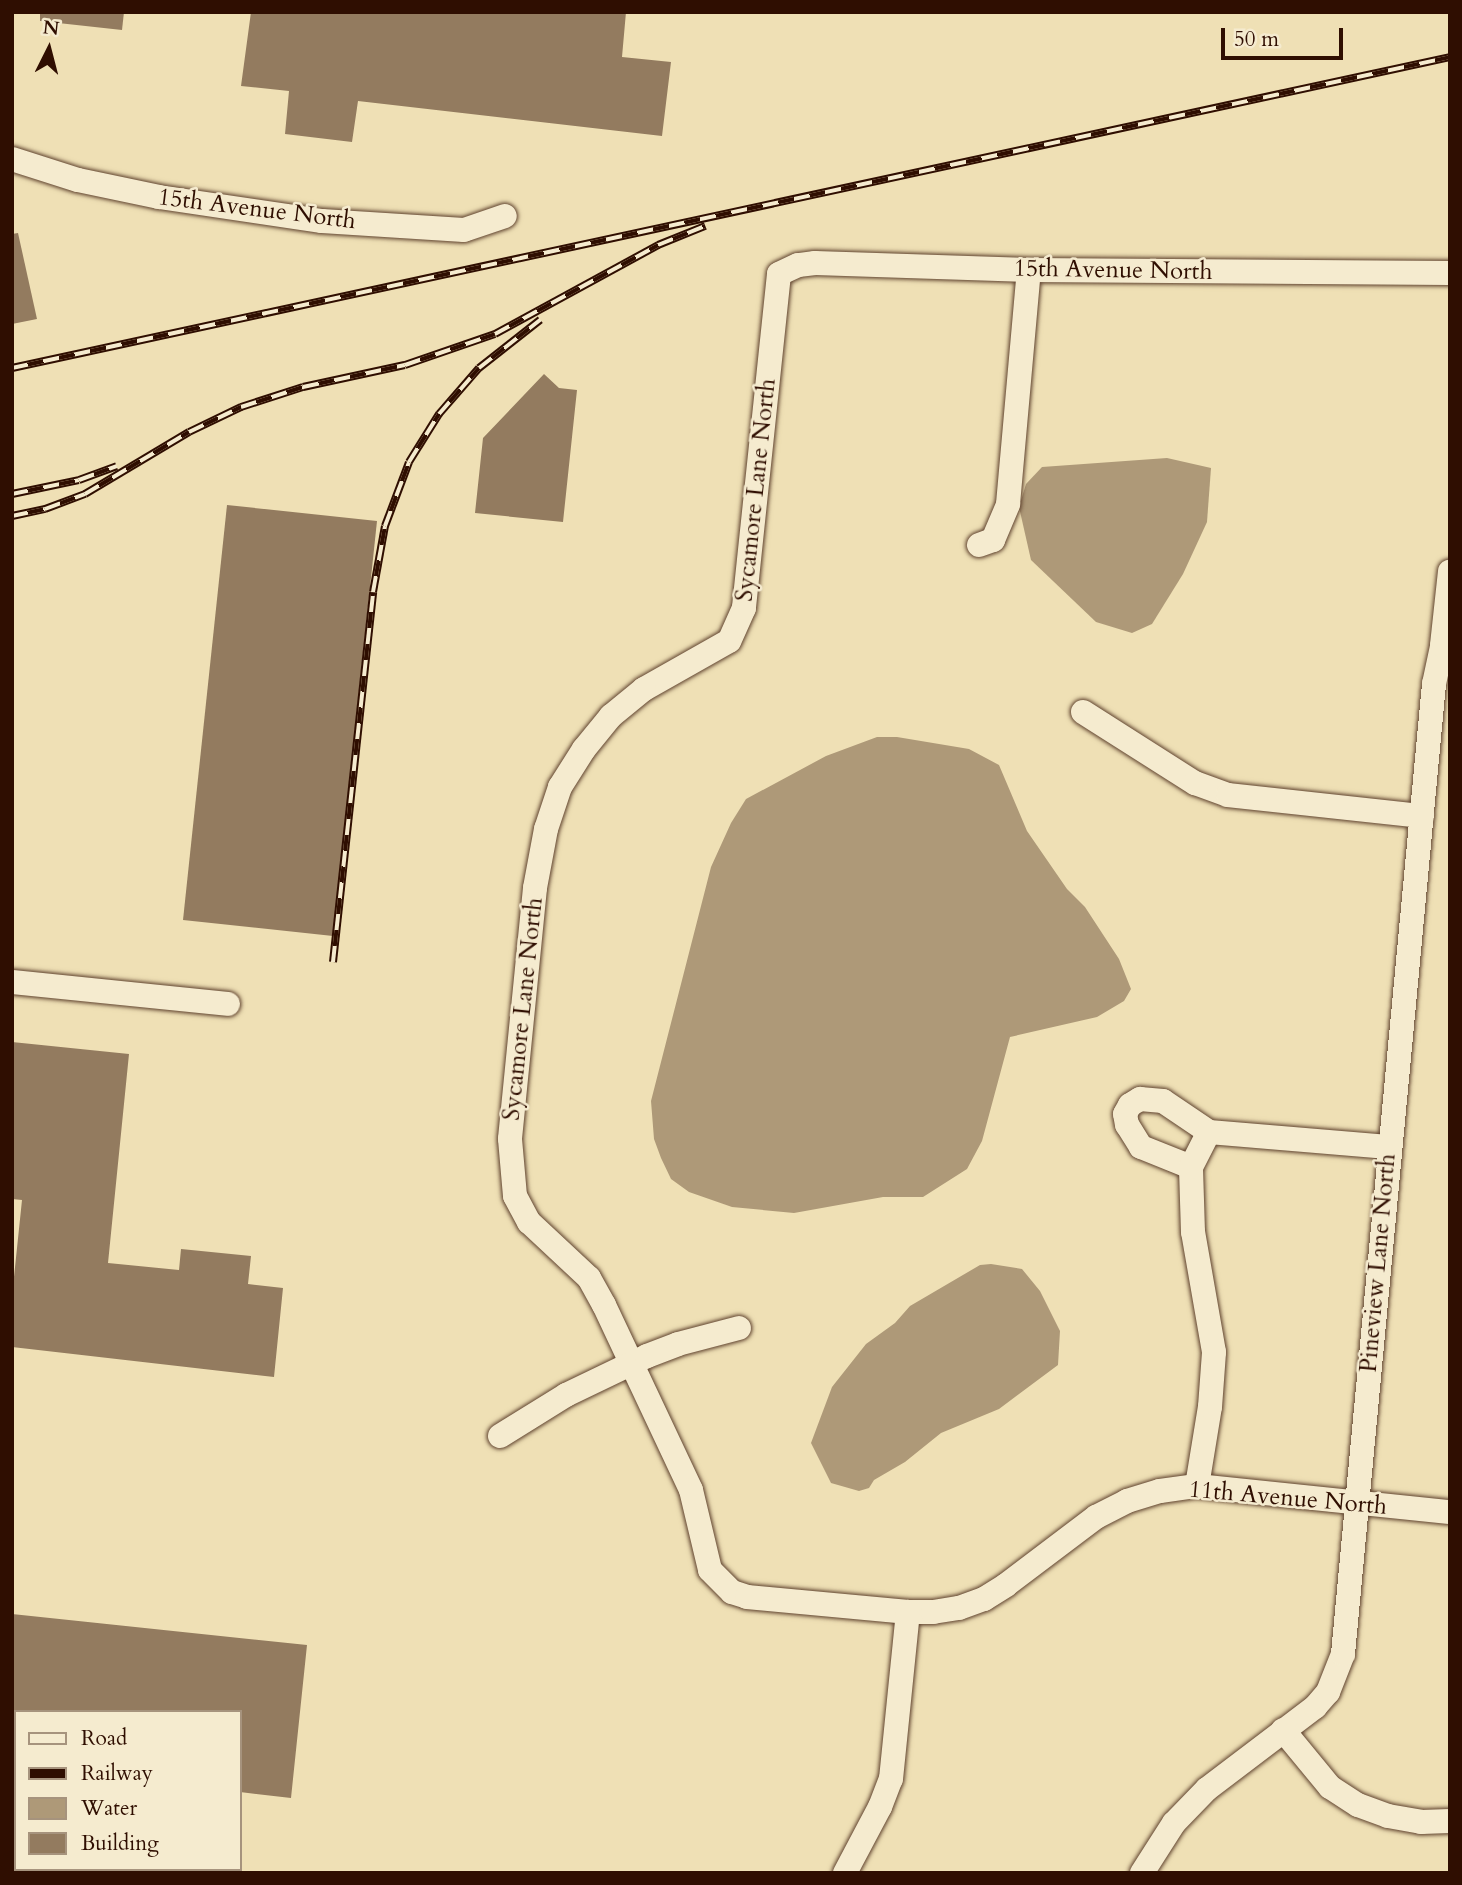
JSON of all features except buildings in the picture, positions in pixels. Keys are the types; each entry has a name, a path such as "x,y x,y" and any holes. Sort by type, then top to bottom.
{"street":[{"name":"15th Avenue North","path":"12,159 78,180 159,198 322,221 464,230 505,216"},
{"name":"15th Avenue North","path":"779,274 798,265 815,263 1029,270 1450,273"},
{"path":"979,545 993,540 1008,504 1029,270"},
{"name":"Sycamore Lane North","path":"779,274 744,608 737,629 729,641 715,652 644,689 611,716 583,749 560,787 546,829 535,888 510,1139 516,1196 529,1222 589,1278 691,1490 710,1570 719,1582 732,1592 747,1597 908,1612"},
{"name":"Pineview Lane North","path":"1142,1873 1174,1823 1207,1789 1315,1707 1338,1674 1343,1654 1388,1147 1434,684 1442,645 1450,570"},
{"path":"1083,712 1195,783 1228,795 1422,816"},
{"path":"12,982 228,1004"},
{"path":"1191,1167 1141,1147 1127,1125 1125,1114 1130,1105 1140,1099 1163,1101 1209,1132 1388,1147"},
{"path":"1197,1486 1210,1407 1214,1352 1193,1232 1191,1167 1209,1132"},
{"path":"500,1436 566,1395 632,1364 678,1344 739,1328"},
{"name":"11th Avenue North","path":"908,1612 933,1612 984,1599 1096,1517 1127,1501 1160,1491 1197,1486 1450,1512"},
{"path":"845,1873 880,1807 891,1779 908,1612"},
{"path":"1283,1730 1330,1787 1358,1805 1388,1816 1421,1822 1450,1821"}],"water":[{"path":"1167,458 1211,468 1207,522 1183,574 1152,624 1132,633 1096,622 1031,560 1019,507 1026,484 1042,467"},
{"path":"877,737 897,737 969,749 999,765 1027,831 1067,889 1085,907 1119,959 1131,989 1124,1001 1097,1017 1010,1037 982,1141 967,1169 923,1197 883,1197 794,1213 732,1207 689,1192 671,1179 661,1158 654,1139 651,1101 711,867 731,823 746,799 826,756"},
{"path":"980,1265 1022,1269 1040,1291 1060,1331 1058,1365 999,1409 941,1433 905,1462 874,1480 869,1488 859,1491 831,1483 811,1443 832,1387 866,1344 895,1323 910,1306"}],"railway":[{"path":"12,368 1450,57"},
{"path":"12,516 45,509 85,494 189,432 241,407 303,387 405,365 495,334 658,245 705,226"},
{"path":"333,962 373,592 385,526 409,462 439,414 479,368 540,320"},
{"path":"12,494 79,480 117,466"}]}
